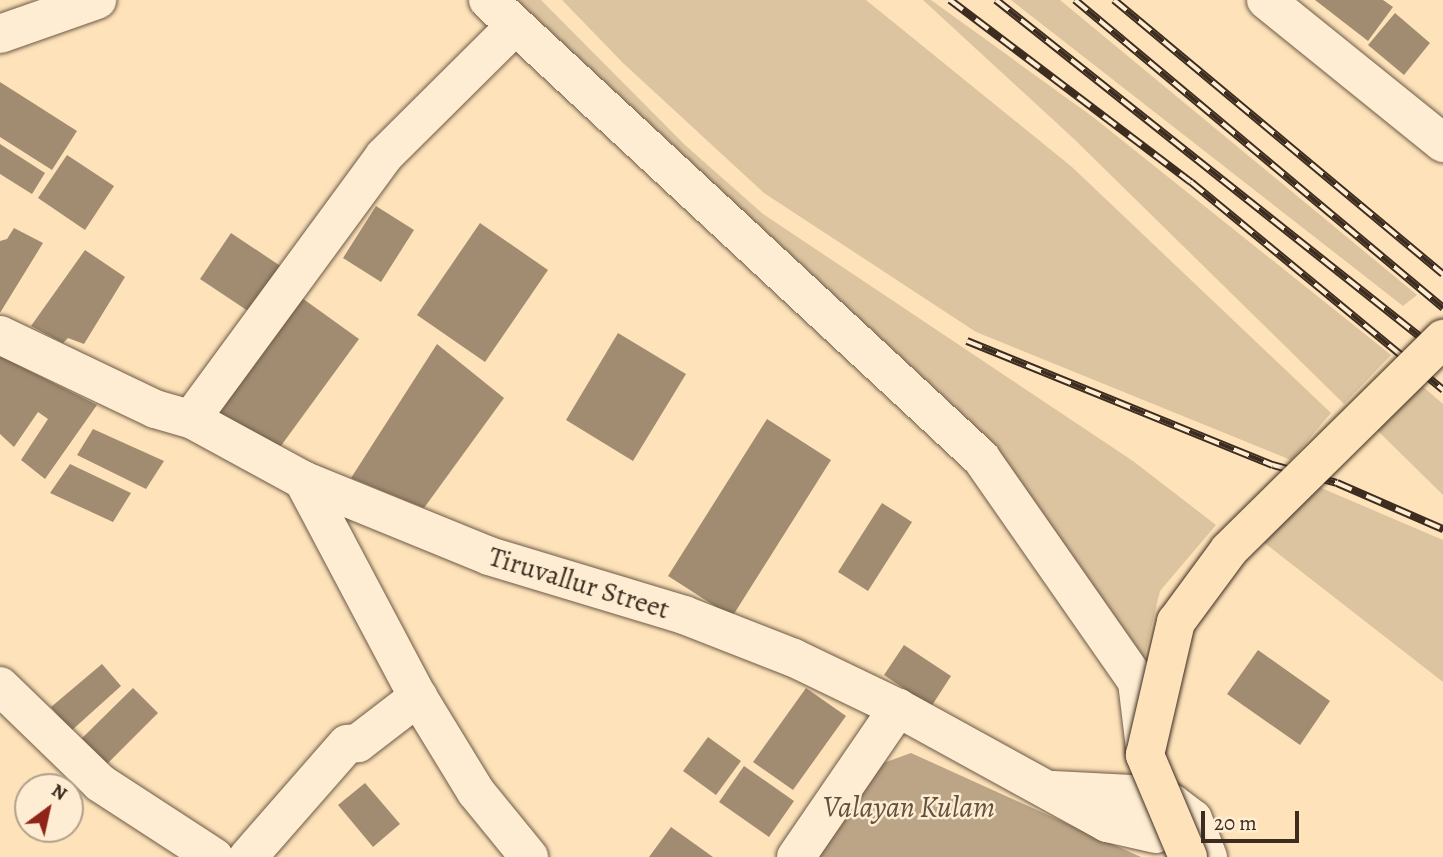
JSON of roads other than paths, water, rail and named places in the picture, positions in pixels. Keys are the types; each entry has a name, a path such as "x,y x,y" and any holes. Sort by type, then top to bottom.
{"main road":[{"path":"1188,857 1145,755 1176,622 1229,550 1443,339"}],"street":[{"path":"1,32 97,0"},
{"path":"488,0 981,458 1138,682 1159,845"},
{"path":"1266,0 1443,143"},
{"path":"191,419 384,156 515,26"},
{"name":"Tiruvallur Street","path":"0,335 155,409 191,419 303,480 489,556 684,615 794,658 898,708 1041,790 1159,845"},
{"path":"303,480 418,697 477,792 529,857"},
{"path":"0,686 100,783 214,857"},
{"path":"248,857 347,744 358,743 418,697"},
{"path":"796,857 898,708"},
{"path":"1041,790 1151,795 1193,819 1208,857"}],"water":[{"name":"Valayan Kulam","path":"911,753 1141,857 814,857 878,765"}],"railway":[{"path":"950,0 1191,182 1443,390"},
{"path":"996,0 1443,355"},
{"path":"1075,0 1443,308"},
{"path":"1114,0 1443,274"},
{"path":"967,341 1273,465 1337,483 1443,529"}]}
